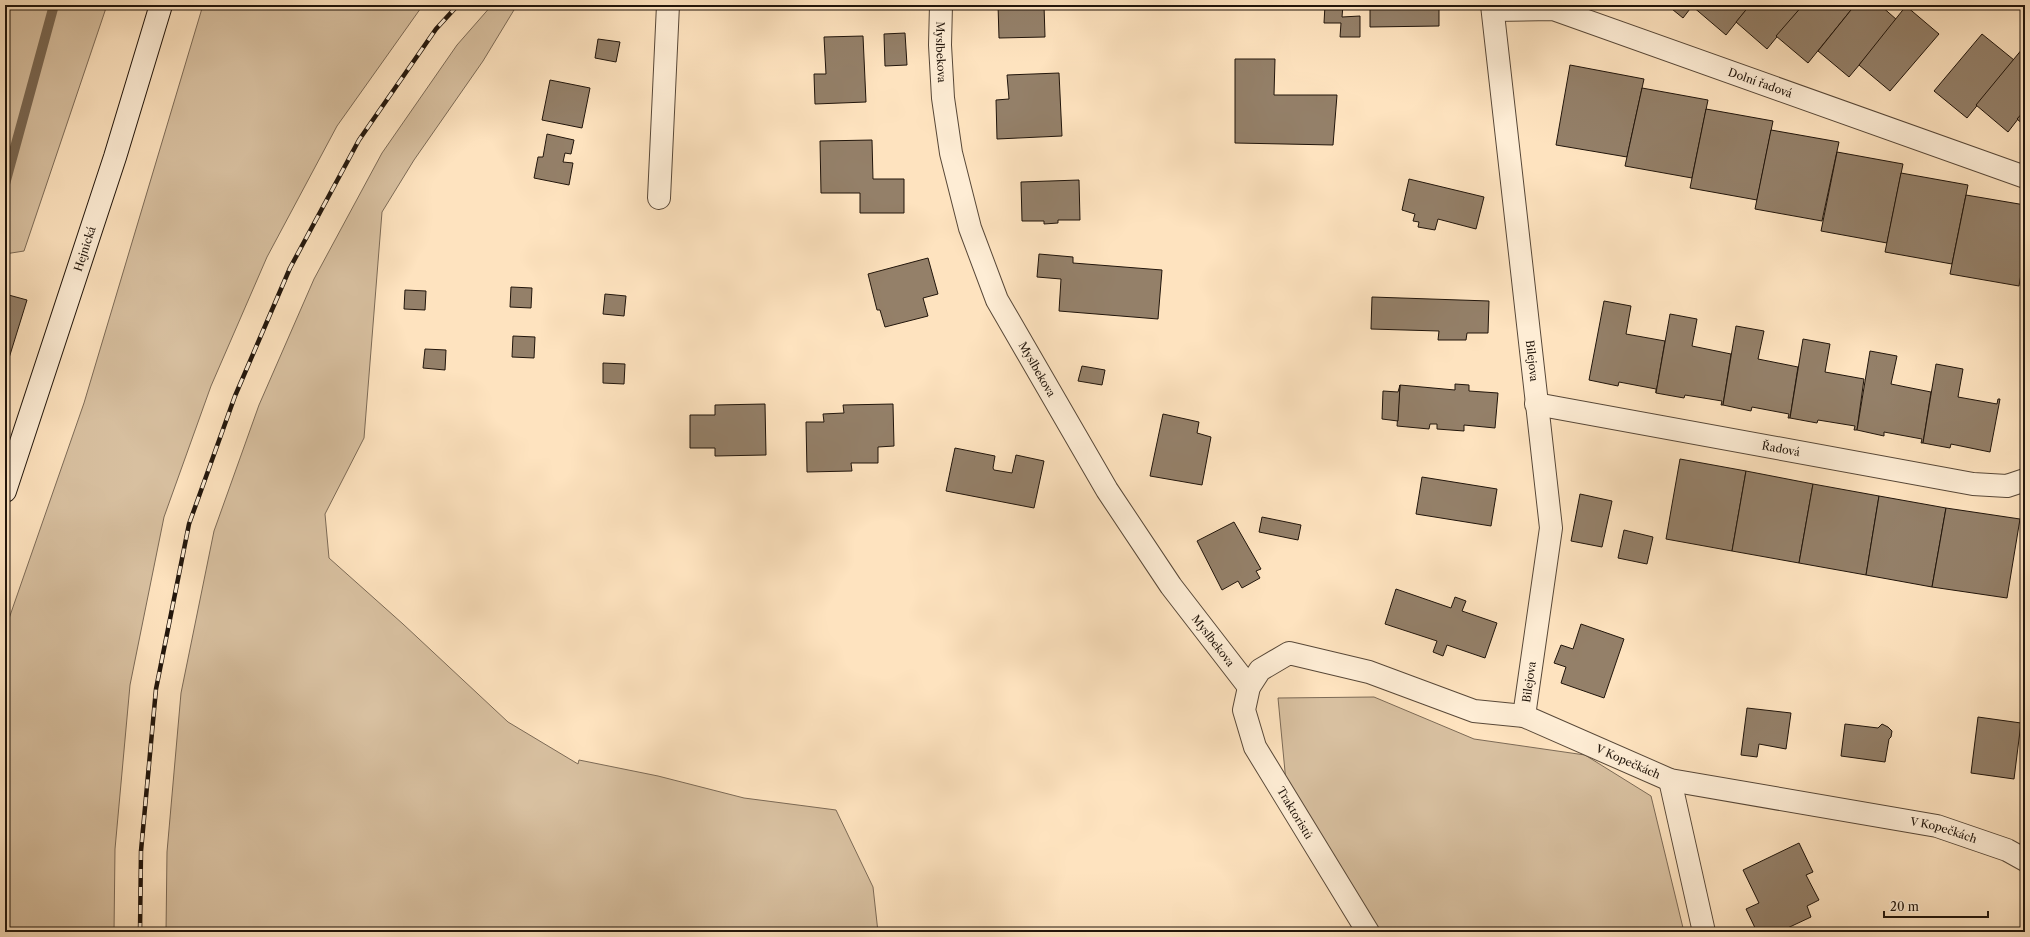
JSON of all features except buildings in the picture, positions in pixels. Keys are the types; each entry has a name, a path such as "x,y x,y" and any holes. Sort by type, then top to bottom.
{"street":[{"name":"Hejnická","path":"5,491 115,157 161,5"},
{"path":"659,198 668,5"},
{"name":"Myslbekova","path":"941,5 943,98 951,153 970,228 997,300 1107,490 1171,586 1249,687"},
{"name":"Dolní řadová","path":"1492,7 1553,10 2025,177"},
{"name":"Bilejova","path":"1492,7 1551,528 1524,716"},
{"name":"Řadová","path":"1536,404 1973,484 2007,486 2025,480"},
{"name":"V Kopečkách","path":"1249,687 1260,670 1289,653 1369,672 1474,711 1524,716 1670,780 1937,826 2007,850 2025,860"},
{"name":"Traktoristů","path":"1249,687 1244,710 1255,747 1368,932"},
{"path":"1670,780 1704,932"}],"shaded area":[{"path":"5,5 107,5 24,251 5,254"},
{"path":"203,5 423,5 337,126 267,257 211,386 164,517 130,685 115,849 114,932 5,932 5,630 84,403"},
{"path":"492,5 517,5 483,61 414,160 382,212 364,438 325,514 329,558 403,624 508,722 578,764 579,760 658,776 744,798 836,810 873,887 878,932 166,932 167,852 181,693 214,531 259,405 314,279 382,153 457,45"},
{"path":"1374,697 1474,739 1585,755 1651,796 1684,932 1379,932 1286,782 1278,698"}],"waterway":[{"path":"5,184 54,5"}],"railway":[{"path":"140,932 141,851 156,689 189,524 235,396 290,268 359,140 436,29 458,5"}]}
